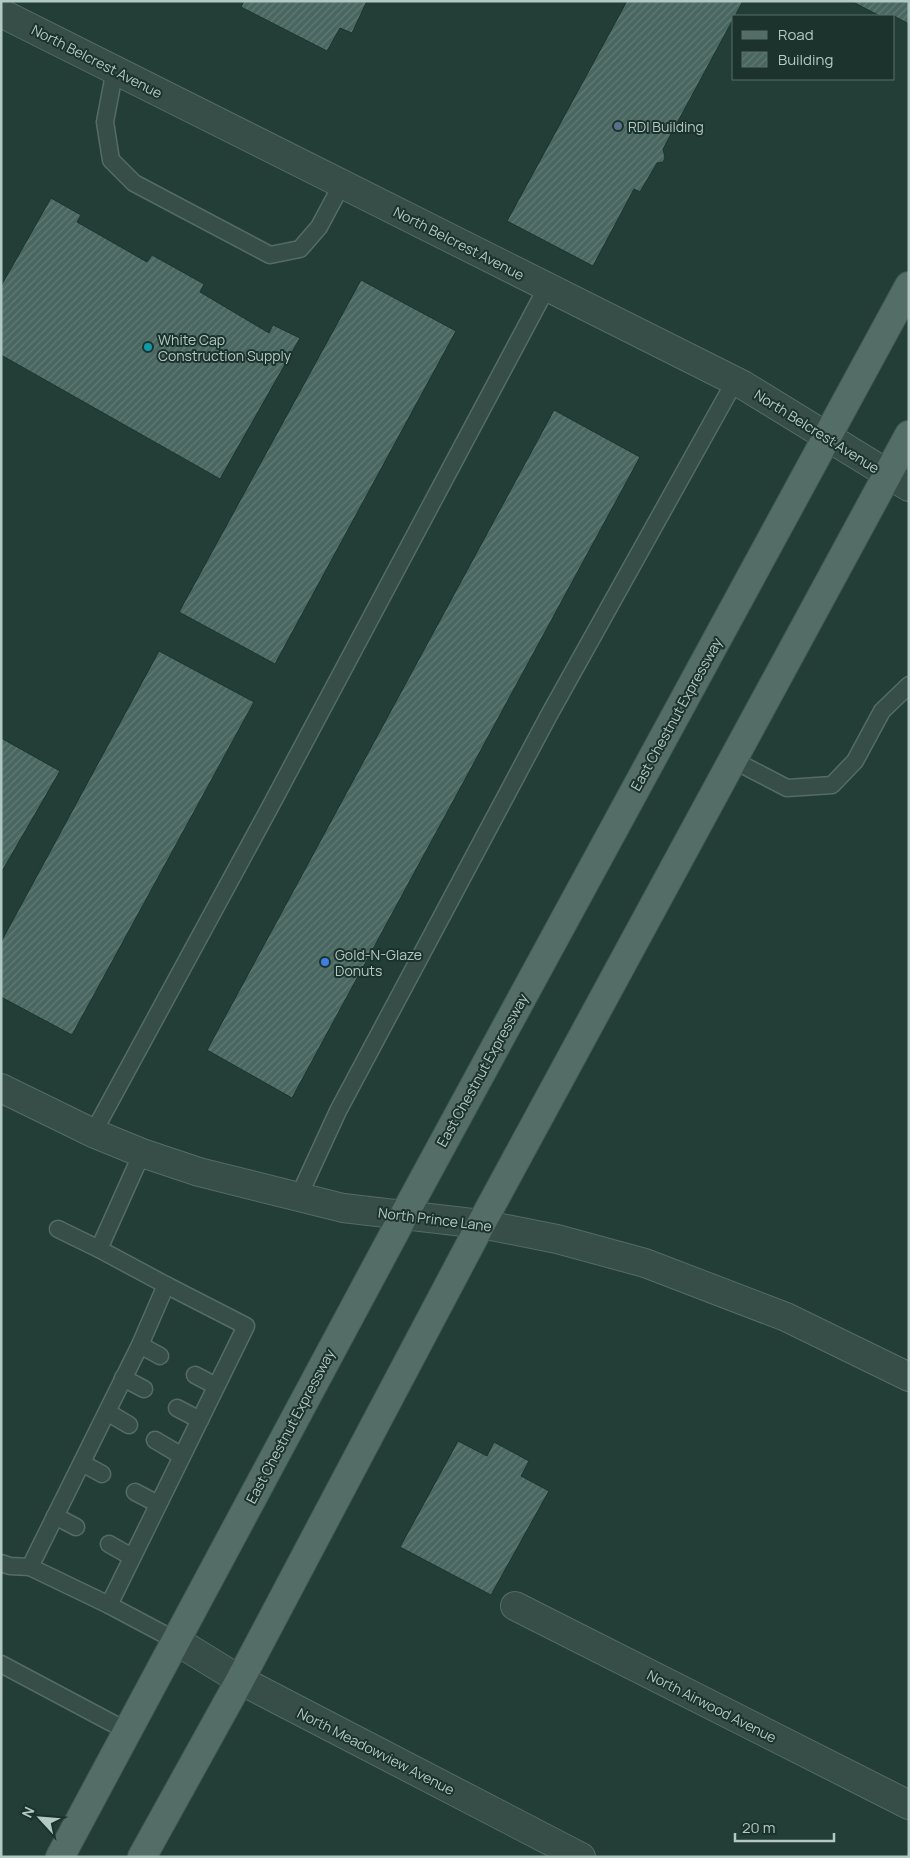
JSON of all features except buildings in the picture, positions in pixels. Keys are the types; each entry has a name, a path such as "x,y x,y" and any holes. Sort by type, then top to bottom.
{"main road":[{"name":"East Chestnut Expressway","path":"60,1857 404,1214 909,286"},
{"path":"142,1857 240,1680 481,1224 733,760 898,480 909,435"}],"street":[{"name":"North Belcrest Avenue","path":"1,13 735,381 898,480"},
{"name":"North Prince Lane","path":"1,1088 93,1133 142,1153 199,1172 343,1208 481,1224 558,1239 644,1262 786,1317 909,1377"},
{"name":"North Airwood Avenue","path":"515,1606 909,1805"},
{"name":"North Meadowview Avenue","path":"175,1640 240,1680 581,1857"}],"lane":[{"path":"115,70 104,122 111,160 134,183 270,255 300,249 319,226 342,184"},
{"path":"93,1133 269,809 547,287"},
{"path":"298,1198 338,1111 544,724 735,381"},
{"path":"733,760 787,788 832,785 855,761 882,711 909,685"},
{"path":"99,1249 142,1153"},
{"path":"58,1229 246,1326 109,1605"},
{"path":"30,1568 140,1345 166,1286"},
{"path":"140,1345 160,1356"},
{"path":"195,1375 216,1386"},
{"path":"123,1378 144,1389"},
{"path":"177,1408 200,1420"},
{"path":"107,1412 129,1425"},
{"path":"156,1440 182,1456"},
{"path":"82,1463 102,1474"},
{"path":"135,1492 158,1504"},
{"path":"56,1516 76,1527"},
{"path":"108,1544 132,1557"},
{"path":"1,1563 30,1568 109,1605 175,1640"},
{"path":"1,1664 127,1731"}],"place":[{"name":"RDI Building","path":"618,126"},
{"name":"White Cap Construction Supply","path":"148,347"},
{"name":"Gold-N-Glaze Donuts","path":"325,962"}]}
